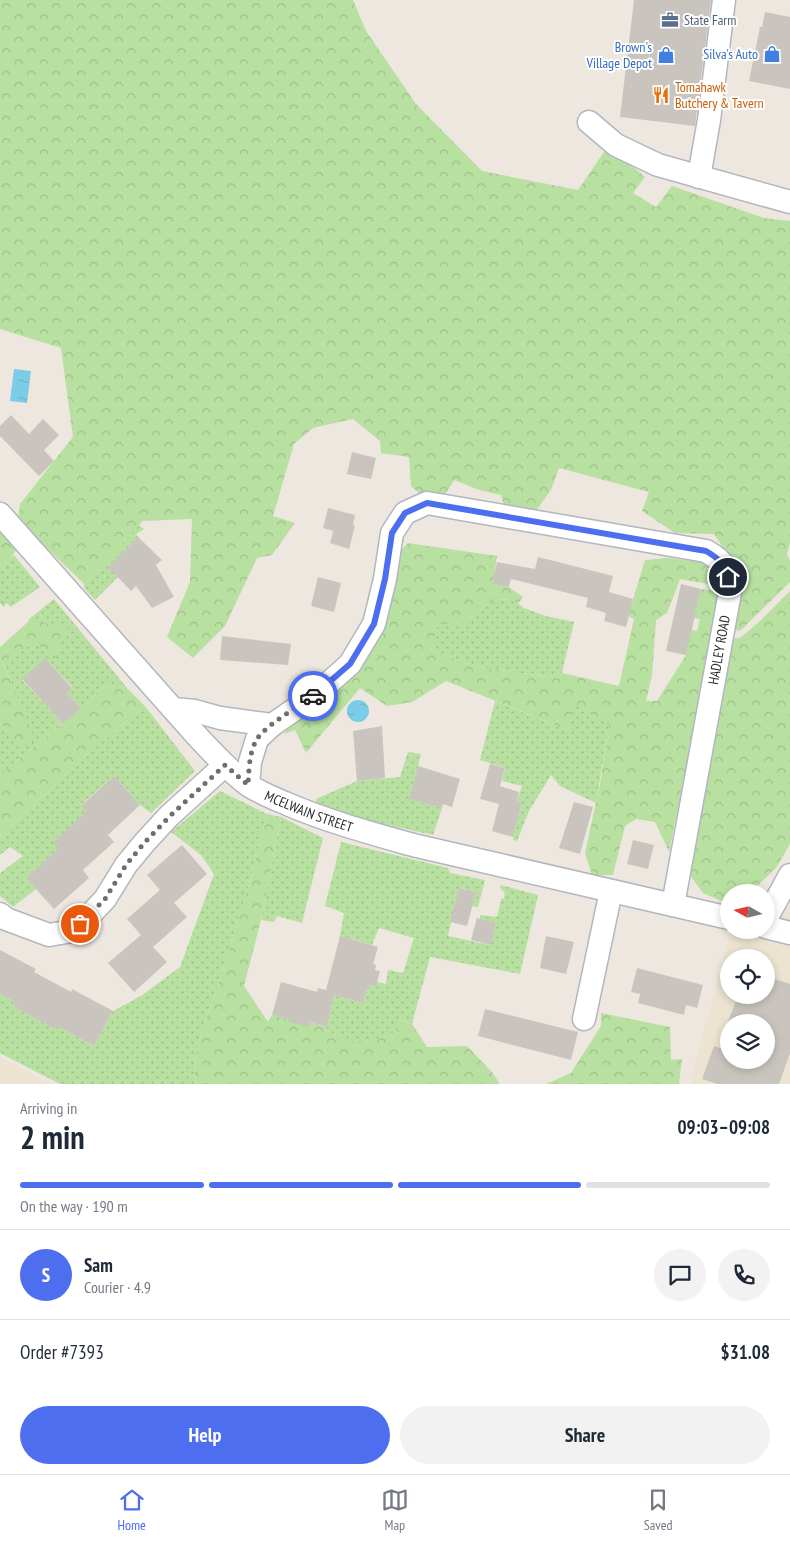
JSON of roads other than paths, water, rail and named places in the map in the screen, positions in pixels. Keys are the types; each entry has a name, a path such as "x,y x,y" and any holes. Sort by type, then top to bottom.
{"street":[{"path":"700,177 724,0"},
{"path":"589,122 616,145 658,165 789,201"},
{"name":"HADLEY ROAD","path":"248,785 250,762 257,739 272,725 314,696 350,664 374,624 385,579 392,533 405,513 427,503 706,551 718,558 726,567 730,592 673,905"},
{"name":"MCELWAIN STREET","path":"0,514 173,709 225,765 248,785 304,812 413,845 720,916"},
{"path":"173,709 195,711 220,718 272,725"},
{"path":"0,914 6,919 49,935 72,931 105,899 126,865 145,842 225,765"},
{"path":"775,902 790,875"},
{"path":"584,1019 611,891"},
{"path":"775,929 790,933"}],"water":[{"path":"14,369 31,371 27,403 10,401"},
{"path":"358,700 366,703 369,711 366,719 358,722 350,719 347,711 350,703"}],"place":[{"name":"State Farm","path":"670,20"},
{"name":"Silva's Auto","path":"772,54"},
{"name":"Brown's Village Depot","path":"666,55"},
{"name":"Tomahawk Butchery & Tavern","path":"661,95"}]}
